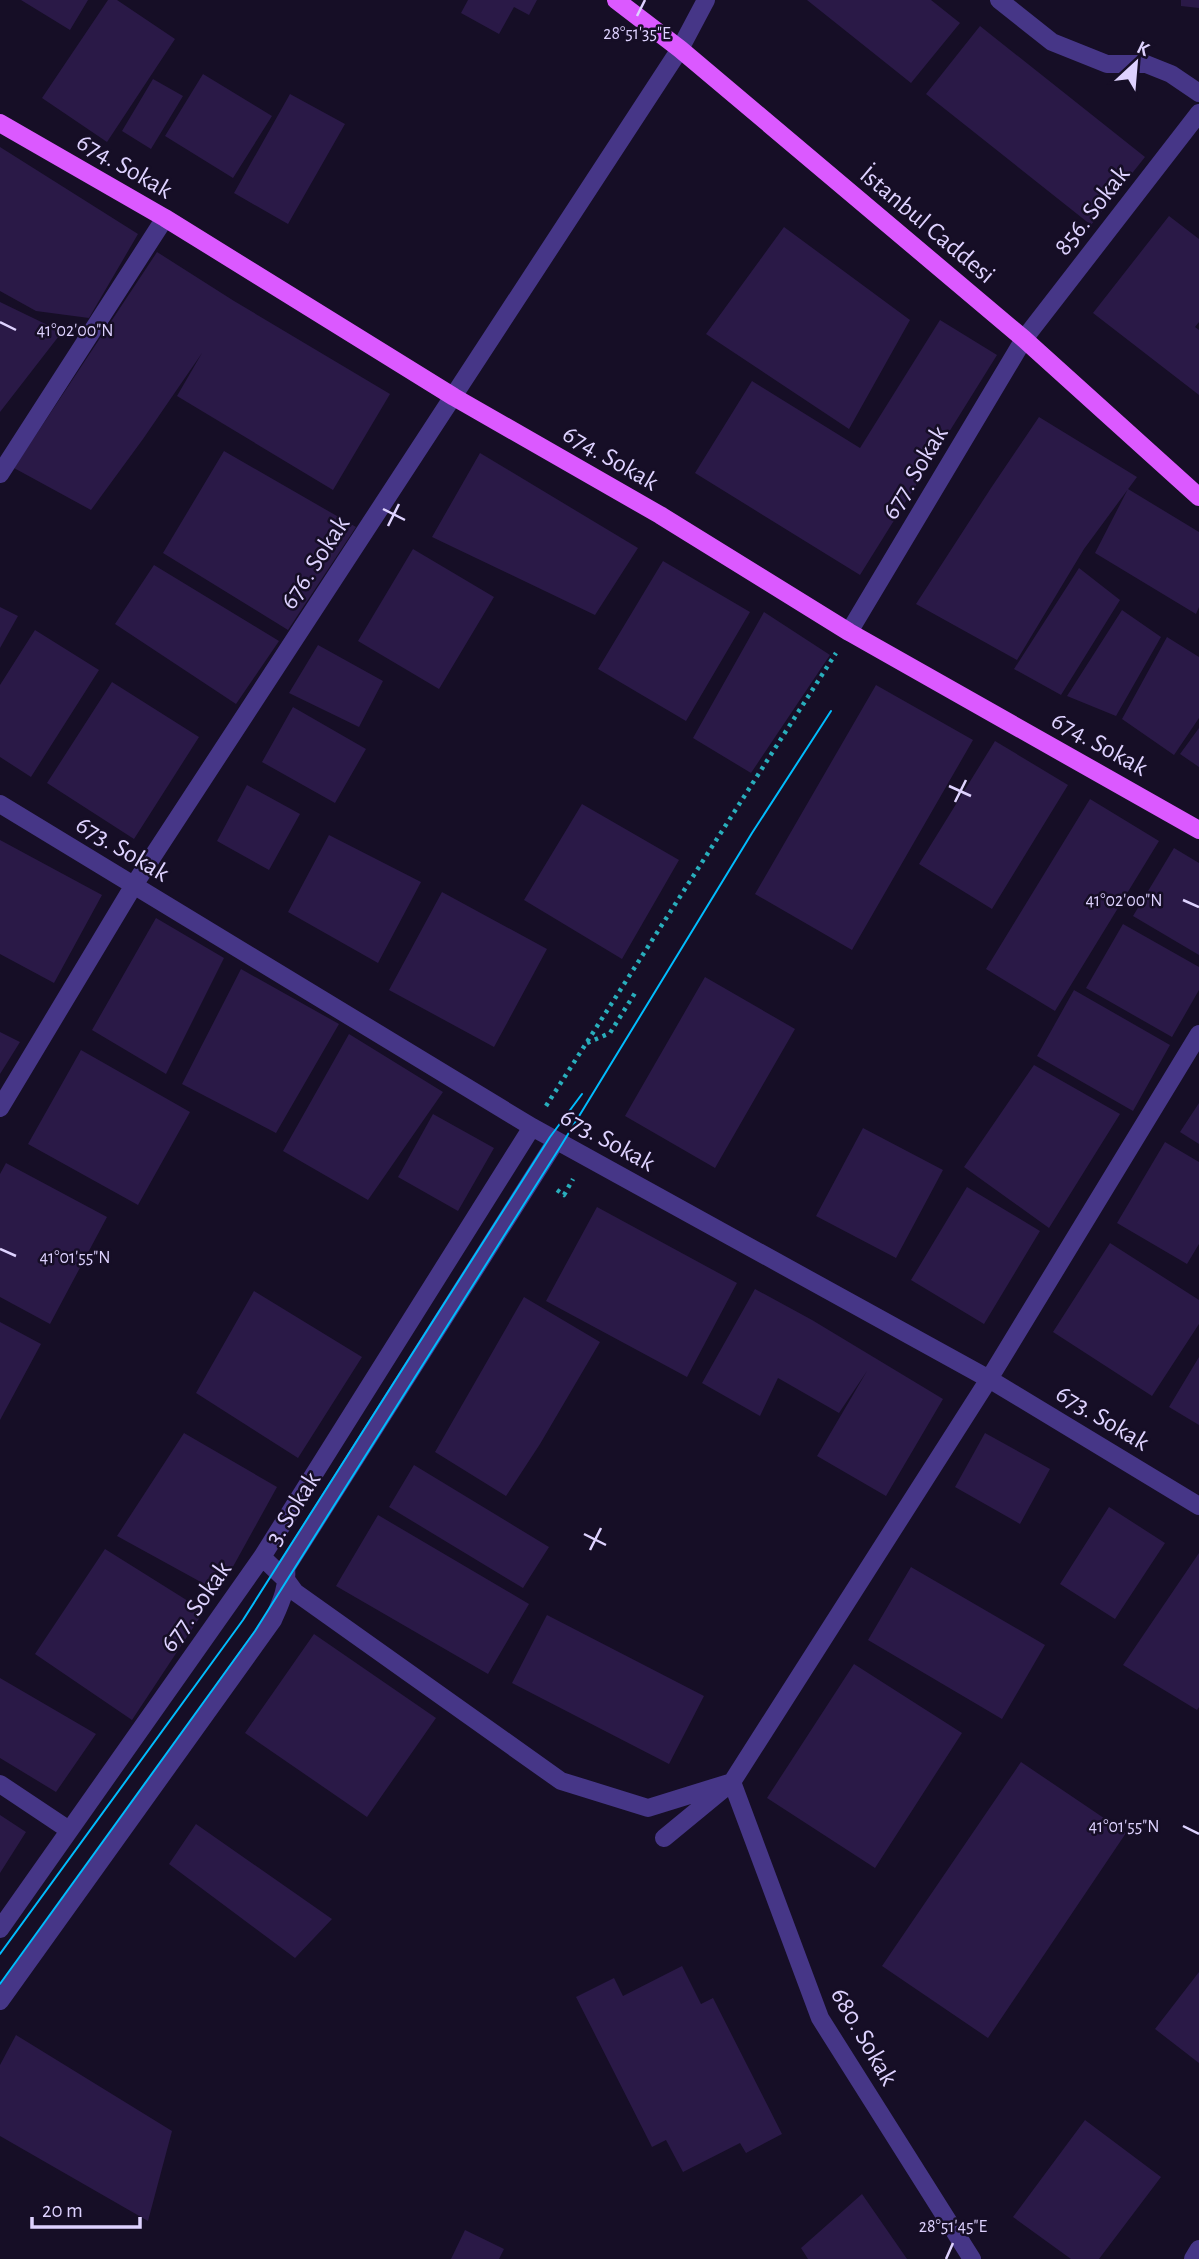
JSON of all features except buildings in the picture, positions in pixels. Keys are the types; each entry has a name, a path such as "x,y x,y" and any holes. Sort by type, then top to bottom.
{"main road":[{"name":"İstanbul Caddesi","path":"615,0 680,49 1024,339 1199,497"},
{"name":"674. Sokak","path":"0,123 164,218 454,397 660,515 849,632 1199,830"}],"street":[{"name":"676. Sokak","path":"0,1108 134,885 680,49 706,0"},
{"path":"999,0 1052,42 1107,64 1146,64 1171,74 1199,93"},
{"name":"856. Sokak","path":"1024,339 1199,113"},
{"path":"0,474 164,218"},
{"name":"677. Sokak","path":"849,632 1024,339"},
{"name":"673. Sokak","path":"0,804 532,1127 989,1379 1199,1506"},
{"path":"664,1838 732,1782 989,1379 1199,1034"},
{"name":"677. Sokak","path":"0,1929 262,1557 532,1127"},
{"name":"3. Sokak","path":"0,2001 273,1620 284,1597 286,1569 556,1141"},
{"path":"262,1557 295,1592 561,1782 648,1808 732,1782"},
{"name":"680. Sokak","path":"732,1782 820,2018 972,2259"},
{"path":"0,1784 69,1830"},
{"path":"1194,2259 1199,2249"}],"path":[{"path":"532,1127 849,632"},
{"path":"586,1044 610,1033 635,993"}],"tram line":[{"path":"0,1984 255,1631 562,1144 752,833 831,711"},
{"path":"0,1954 243,1620 550,1137 582,1094"}]}
